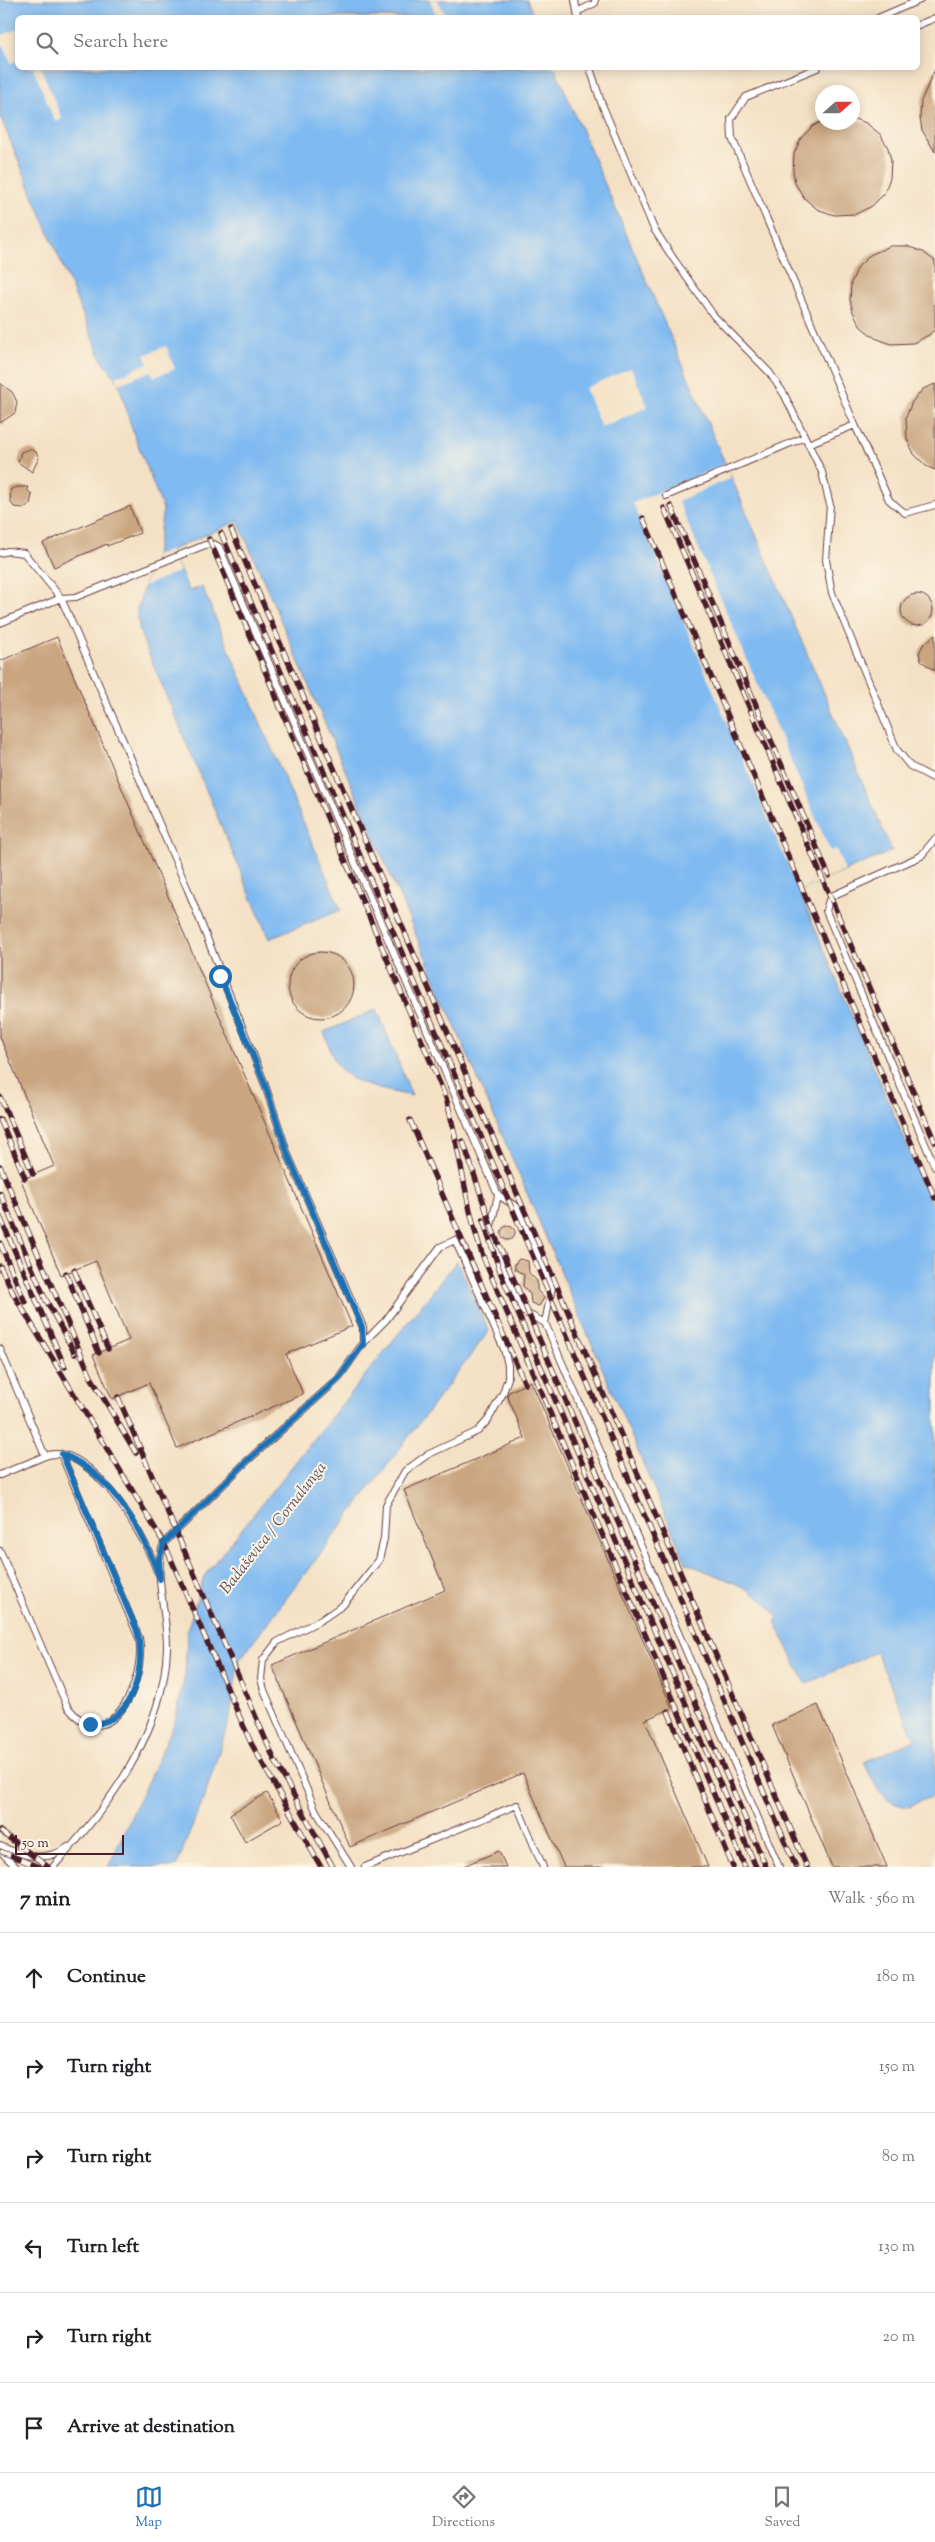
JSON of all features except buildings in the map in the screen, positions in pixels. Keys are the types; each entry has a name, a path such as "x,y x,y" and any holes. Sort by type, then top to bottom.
{"lane":[{"path":"575,0 578,15 595,0"},
{"path":"885,15 920,0"},
{"path":"920,24 935,18"},
{"path":"591,70 601,102 654,229 672,258 714,316 768,372 784,394 822,472 830,505 826,560 832,593 897,750 910,766 935,779"},
{"path":"812,70 746,98 731,119 732,138 889,500 905,513 935,504"},
{"path":"808,444 855,425"},
{"path":"666,496 805,437"},
{"path":"0,623 61,598 76,597 205,545 214,544 219,547 498,1195 517,1207 552,1287 545,1324 779,1867"},
{"path":"0,553 8,551 24,553 61,598 188,890 264,1082 288,1155 362,1327 363,1344"},
{"path":"935,839 921,856 834,895 829,900 826,911 935,1167"},
{"path":"498,1195 489,1235 522,1312 545,1324"},
{"path":"53,1867 92,1825 137,1753 158,1702 165,1674 167,1648 166,1617 159,1560 164,1543 246,1462 338,1379 363,1344 386,1320 440,1247 455,1240 504,1349 508,1365 508,1378 488,1420 478,1431 427,1455 405,1471 386,1505 384,1539 379,1560 343,1605 322,1620 277,1642 263,1660 261,1679 316,1812 351,1867"},
{"path":"0,1349 45,1456"},
{"path":"0,1475 45,1456 62,1454 74,1459 86,1468 117,1499 144,1541 160,1579"},
{"path":"0,1551 67,1706 74,1716 90,1724 109,1722 123,1709 138,1677 141,1649 139,1638 62,1454"},
{"path":"365,1867 517,1805 543,1867"},
{"path":"0,1846 19,1854 43,1857 64,1850 79,1839"},
{"path":"0,1851 16,1867"}],"water":[{"path":"0,0 527,0 533,15 15,15 15,70 556,70 892,851 799,891 935,1211 935,1795 911,1805 911,1807 893,1803 876,1787 864,1762 915,1740 876,1652 806,1684 775,1622 778,1618 770,1607 760,1598 737,1584 686,1563 238,521 171,550 189,591 202,587 341,910 269,939 140,633 137,610 156,556 163,509 133,432 119,384 103,363 0,116"},
{"path":"377,1009 412,1096 369,1086 349,1077 341,1070 332,1054 324,1032"},
{"name":"Badaševica / Cornalunga","path":"457,1261 489,1331 238,1662 230,1717 206,1792 176,1867 108,1867 175,1722 185,1675 187,1631 204,1576"}],"pier":[{"path":"430,0 438,0 445,15 436,15"},
{"path":"15,30 15,61 11,63 3,45 0,46 0,36"},
{"path":"34,70 42,70 62,119 55,122"},
{"path":"166,346 175,369 154,377 151,371 119,384 116,377 148,363 145,355"},
{"path":"631,368 648,407 601,427 585,388"},
{"path":"725,464 731,478 678,501 830,851 836,849 845,871 799,891 633,503"},
{"path":"171,550 180,571 144,586 156,556"}],"railway":[{"path":"671,506 829,876"},
{"path":"664,508 935,1142"},
{"path":"643,518 935,1198"},
{"path":"231,529 807,1867"},
{"path":"221,533 796,1867"},
{"path":"209,539 446,1098 472,1220 484,1259 745,1867"},
{"path":"0,1097 33,1174"},
{"path":"0,1119 25,1178"},
{"path":"410,1120 502,1332"},
{"path":"463,1141 493,1231 766,1867"},
{"path":"0,1166 91,1377 136,1453"},
{"path":"0,1193 45,1298 75,1354"},
{"path":"0,1217 65,1367"},
{"path":"483,1220 501,1274 756,1867"},
{"path":"0,1243 25,1302"},
{"path":"0,1266 14,1295 164,1543 251,1743 321,1867"},
{"path":"74,1270 108,1349"},
{"path":"66,1273 99,1353"},
{"path":"500,1327 525,1384"},
{"path":"118,1397 274,1759 333,1867"},
{"path":"668,1711 733,1867"},
{"path":"0,1831 48,1867"},
{"path":"0,1851 39,1867"}],"route":[{"path":"90,1724 109,1722 123,1709 138,1677 141,1649 136,1628 62,1454 74,1459 86,1468 117,1499 133,1520 153,1560 160,1579 160,1550 164,1543 246,1462 338,1379 358,1352 364,1339 362,1327 288,1155 264,1082 220,976"}]}
